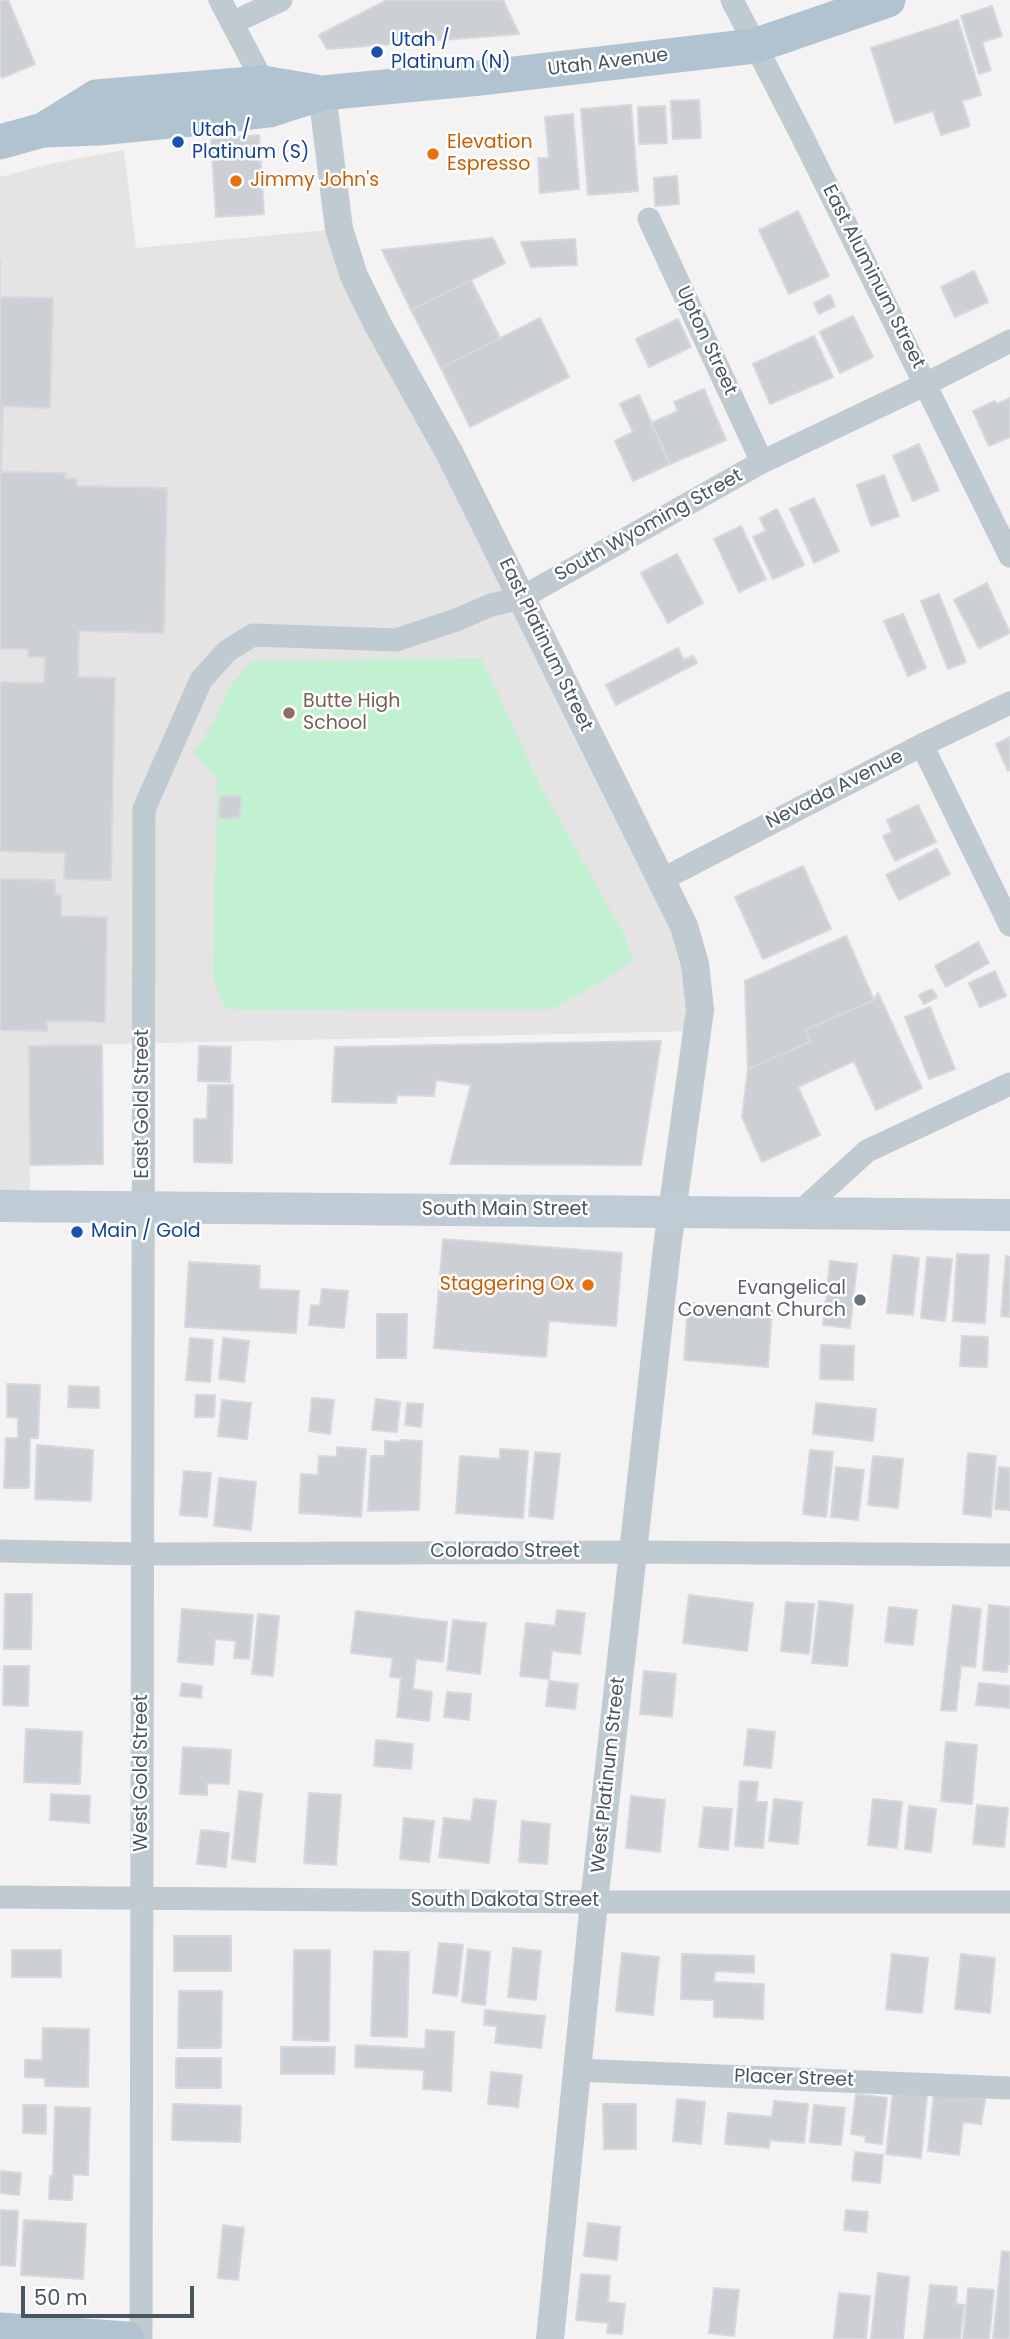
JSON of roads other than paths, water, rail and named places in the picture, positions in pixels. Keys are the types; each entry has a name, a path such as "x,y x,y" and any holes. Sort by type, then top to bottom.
{"main road":[{"name":"Utah Avenue","path":"43,130 96,97 322,93 480,78 754,46 888,0"},
{"name":"Utah Avenue","path":"43,130 141,125 270,110 271,95"},
{"path":"0,142 43,130"},
{"name":"South Main Street","path":"0,1206 1010,1214"},
{"path":"0,2330 127,2339"}],"street":[{"path":"220,0 271,95"},
{"path":"232,23 281,0"},
{"name":"East Aluminum Street","path":"732,0 1010,556"},
{"name":"East Platinum Street","path":"322,93 339,229 354,276 378,325 450,454 684,926 695,964 700,1010 672,1211"},
{"name":"Upton Street","path":"649,219 762,462"},
{"name":"South Wyoming Street","path":"144,1002 144,809 201,680 227,651 253,635 396,640 491,605 521,598 762,462 1010,341"},
{"name":"Nevada Avenue","path":"661,880 922,745 1010,704"},
{"path":"922,745 1010,925"},
{"name":"East Gold Street","path":"143,1207 144,1002"},
{"path":"799,1213 867,1151 1010,1084"},
{"name":"West Gold Street","path":"141,2339 143,1207"},
{"name":"West Platinum Street","path":"550,2339 594,1902 672,1211"},
{"name":"Colorado Street","path":"0,1551 143,1554 634,1552 1010,1555"},
{"name":"South Dakota Street","path":"0,1897 1010,1902"},
{"name":"Placer Street","path":"577,2070 1010,2088"}],"place":[{"name":"Utah / Platinum (N)","path":"377,52"},
{"name":"Utah / Platinum (S)","path":"178,142"},
{"name":"Elevation Espresso","path":"433,154"},
{"name":"Jimmy John's","path":"236,181"},
{"name":"Butte High School","path":"289,713"},
{"name":"Main / Gold","path":"77,1232"},
{"name":"Staggering Ox","path":"588,1285"},
{"name":"Evangelical Covenant Church","path":"860,1300"}]}
